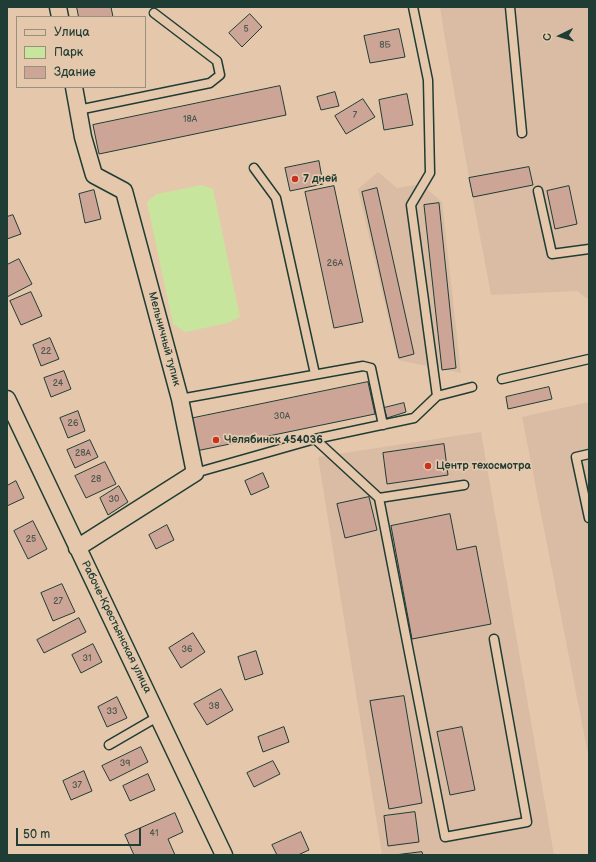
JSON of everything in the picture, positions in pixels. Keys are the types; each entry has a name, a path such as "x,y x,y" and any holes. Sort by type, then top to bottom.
{"street":[{"name":"Мельничный тупик","path":"74,88 83,137 94,175 124,192 180,399 195,473"},
{"name":"Рабоче-Крестьянская улица","path":"7,400 224,855"},
{"path":"77,548 195,473"}],"lane":[{"path":"413,7 428,80 430,173 411,205 437,396"},
{"path":"510,7 522,133"},
{"path":"78,110 210,83 220,75 217,60 154,13"},
{"path":"254,168 276,198 314,374"},
{"path":"538,190 552,254 589,249"},
{"path":"502,379 589,359"},
{"path":"180,399 363,366 371,368 383,425"},
{"path":"195,473 315,439 414,418 437,396 472,387"},
{"path":"315,439 379,498 445,837 527,822 494,639"},
{"path":"589,454 576,457 589,518"},
{"path":"379,498 464,485"},
{"path":"109,745 158,716"}],"shaded area":[{"path":"440,7 589,7 589,300 577,291 491,295 469,178"},
{"path":"378,172 397,188 421,184 442,202 461,373 398,360 358,189"},
{"path":"589,402 589,759 522,417"},
{"path":"481,432 554,855 382,855 318,457"}],"green space":[{"path":"202,185 213,189 240,317 228,323 185,332 173,324 147,202 157,194"}],"building":[{"path":"77,7 111,7 113,16 79,16"},
{"path":"250,14 262,27 242,47 229,33"},
{"path":"399,29 405,57 370,63 364,36"},
{"path":"280,86 286,115 99,154 93,125"},
{"path":"335,92 339,106 321,110 317,97"},
{"path":"407,94 413,125 384,130 379,100"},
{"path":"363,99 375,117 346,134 335,116"},
{"path":"319,161 323,184 290,191 285,168"},
{"path":"529,167 533,185 473,197 469,178"},
{"path":"334,186 363,322 334,328 305,192"},
{"path":"569,186 577,224 555,229 547,191"},
{"path":"377,188 414,354 399,358 362,192"},
{"path":"94,190 101,219 85,223 79,194"},
{"path":"439,203 456,368 442,370 424,205"},
{"path":"13,215 21,234 7,239 7,217"},
{"path":"19,259 32,284 7,297 7,265"},
{"path":"31,292 42,316 21,325 10,301"},
{"path":"50,338 59,359 41,366 33,345"},
{"path":"64,371 71,389 51,397 44,378"},
{"path":"368,382 375,414 196,451 189,419"},
{"path":"549,387 552,399 508,409 506,397"},
{"path":"404,403 406,412 387,418 384,408"},
{"path":"78,411 85,431 68,438 60,418"},
{"path":"90,440 98,457 75,468 67,450"},
{"path":"444,444 448,475 387,484 383,453"},
{"path":"105,462 116,484 86,498 75,476"},
{"path":"263,473 269,487 251,495 245,481"},
{"path":"16,481 24,498 7,506 7,486"},
{"path":"119,486 128,502 108,515 100,498"},
{"path":"369,497 377,530 345,538 337,504"},
{"path":"450,514 457,550 476,546 491,624 412,639 391,526"},
{"path":"33,521 47,549 28,559 14,531"},
{"path":"167,525 174,540 156,549 149,535"},
{"path":"62,584 75,612 53,621 41,593"},
{"path":"79,618 86,632 44,653 37,640"},
{"path":"193,633 205,652 181,668 169,648"},
{"path":"93,644 102,662 81,673 72,655"},
{"path":"256,651 263,674 245,680 238,657"},
{"path":"221,689 233,710 207,725 194,704"},
{"path":"404,696 422,803 389,809 370,701"},
{"path":"117,697 127,718 107,727 98,707"},
{"path":"284,727 289,742 263,752 258,737"},
{"path":"462,727 475,790 450,795 437,732"},
{"path":"141,747 148,762 110,781 102,766"},
{"path":"273,761 280,774 254,787 247,773"},
{"path":"84,771 92,791 71,800 63,781"},
{"path":"148,774 155,790 130,801 123,786"},
{"path":"415,812 419,842 388,846 384,816"},
{"path":"175,813 183,832 168,839 175,855 134,855 125,835"},
{"path":"301,832 309,850 298,855 277,855 272,845"},
{"path":"422,852 423,855 395,855"}],"place":[{"name":"7 дней","path":"295,179"},
{"name":"Челябинск 454036","path":"216,440"},
{"name":"Центр техосмотра","path":"428,466"}]}
